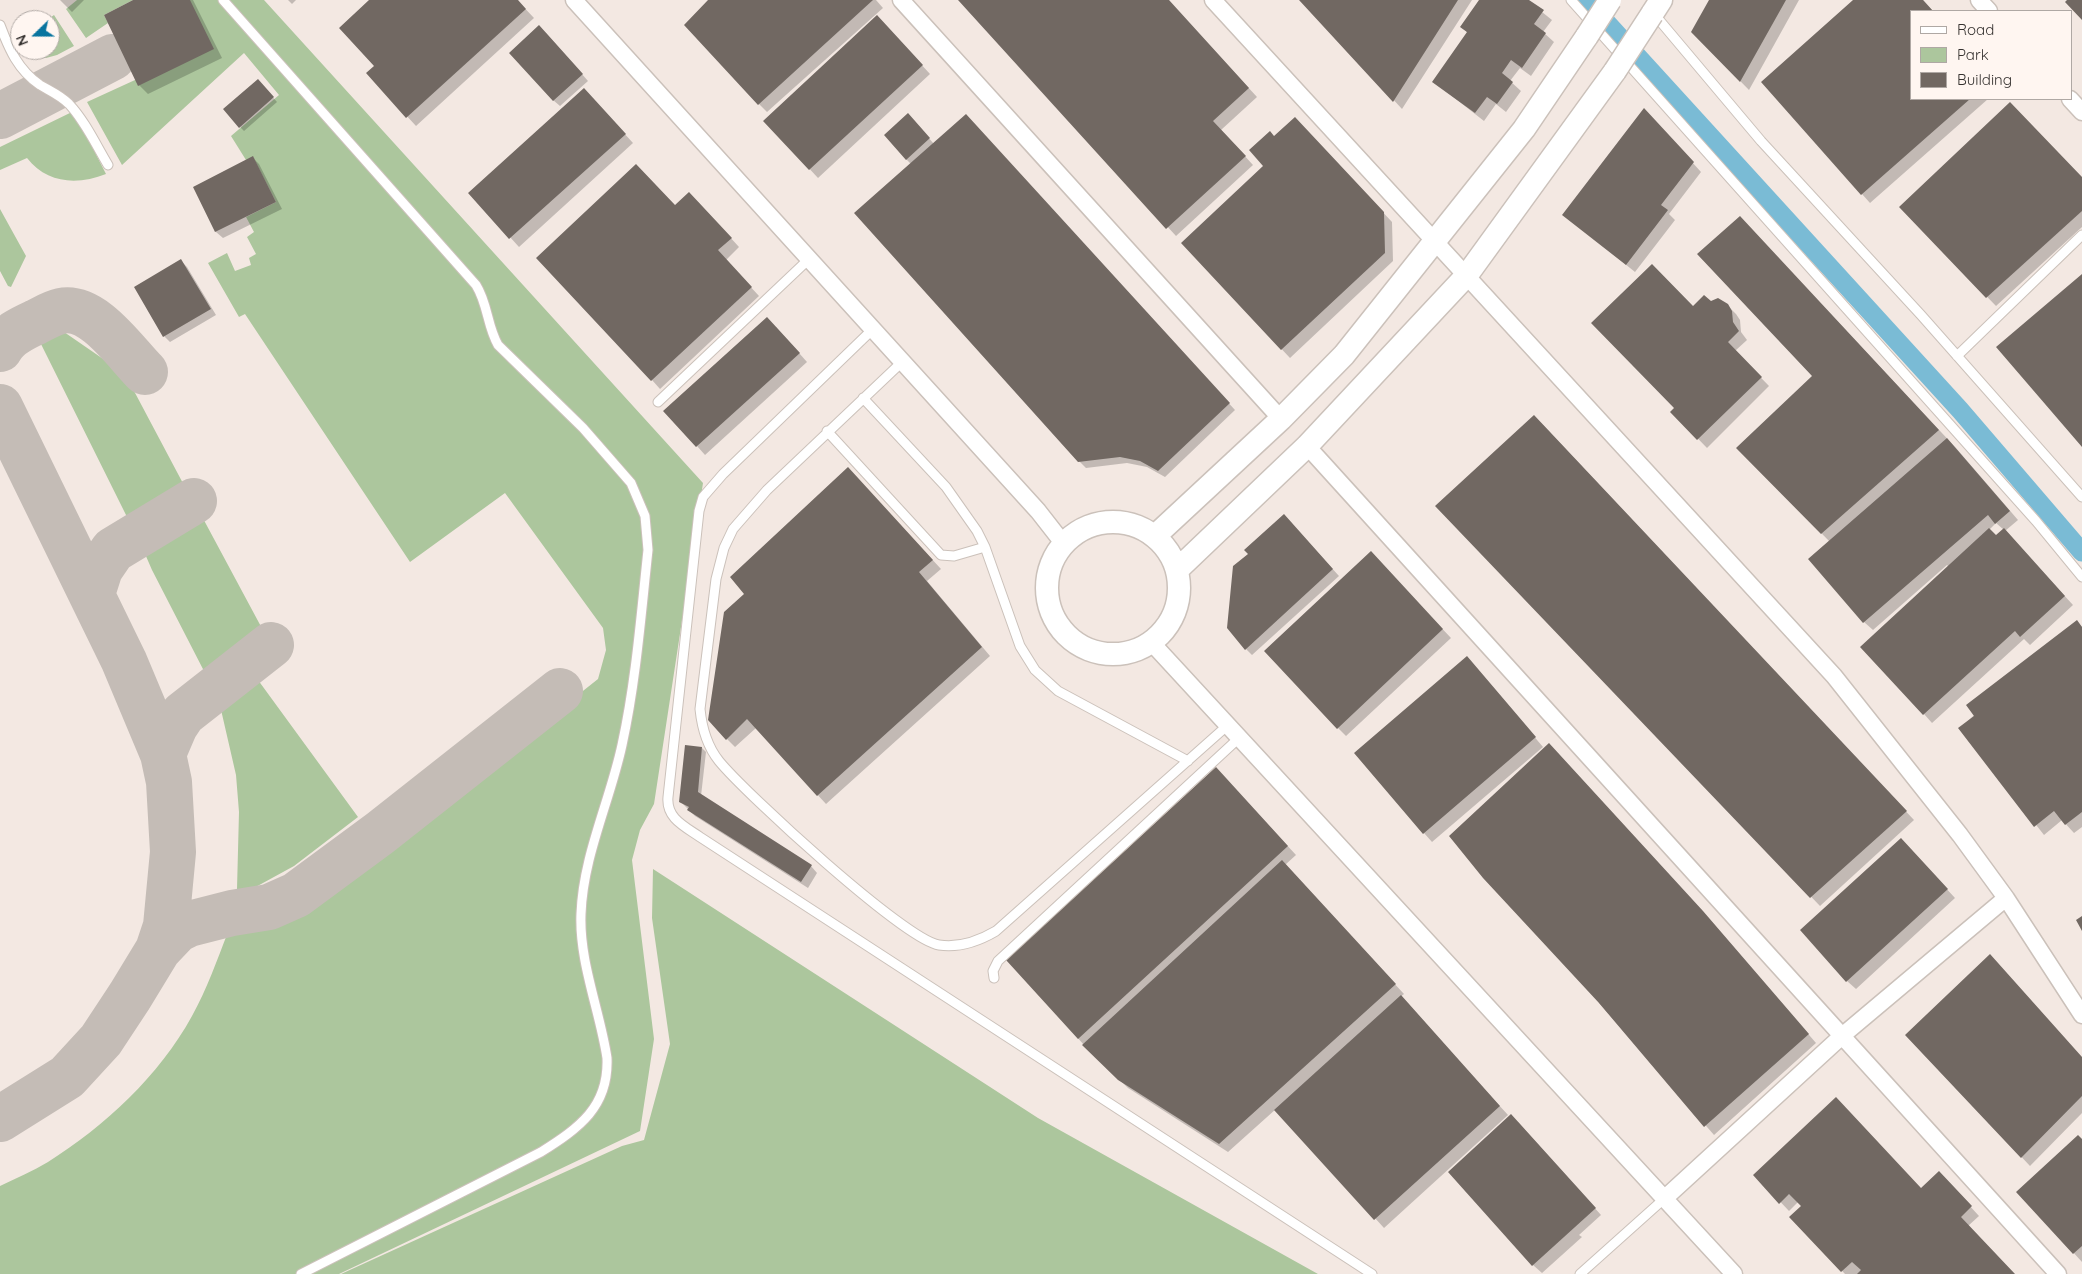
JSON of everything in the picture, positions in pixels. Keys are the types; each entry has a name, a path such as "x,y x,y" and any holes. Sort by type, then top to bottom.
{"street":[{"path":"574,0 1038,511 1064,544"},
{"path":"901,0 1281,419"},
{"path":"1213,0 1467,275 1523,340 1616,436 1692,524 1834,676 1960,835 2006,898 2082,1016"},
{"path":"1154,536 1281,419 1344,355 1524,129 1610,0"},
{"path":"1177,570 1307,446 1467,275 1658,12"},
{"path":"2071,100 2082,112"},
{"path":"1307,446 2058,1274"},
{"path":"1106,522 1132,524 1154,536 1168,550 1177,570 1179,589 1176,610 1166,628 1151,642 1134,651 1116,655 1097,653 1079,645 1064,633 1053,618 1047,599 1047,580 1052,562 1064,544 1081,529 1106,522"},
{"path":"1151,642 1734,1274"},
{"path":"1665,1198 1843,1035 2006,898"}],"lane":[{"path":"223,0 476,285 485,303 491,330 498,345 583,428 620,469 639,499 648,533 648,550 628,716 615,773 586,873 582,894 582,937 607,1058 606,1080 600,1100 577,1127 541,1152 301,1274"},
{"path":"1571,0 2036,521 2082,577"},
{"path":"1658,12 1761,141 1957,356 2082,498"},
{"path":"0,25 12,56 18,64 32,79 59,95 75,110 108,165"},
{"path":"1957,356 2082,236"},
{"path":"658,402 809,260"},
{"path":"872,330 723,474 703,497 699,511 668,810 673,817 700,837 1372,1274"},
{"path":"902,362 827,431 767,490 733,529 724,548 716,579 700,709 701,725 708,744 735,780 842,876 915,935 938,945 962,944 981,940 996,931 1228,726"},
{"path":"863,398 946,487 961,507 985,548 1014,631 1035,670 1058,691 1188,761"},
{"path":"827,431 941,555 954,556 985,548"},
{"path":"994,978 993,971 998,961 1239,738"},
{"path":"1580,1274 1665,1198"}],"green space":[{"path":"77,0 133,0 104,15 108,23 86,38 66,9"},
{"path":"190,0 264,0 703,483 654,804 640,830 632,860 654,1039 640,1131 339,1274 0,1274 0,1186 42,1165 69,1148 110,1116 147,1079 179,1038 192,1016 207,985 228,932 290,915 311,904 384,849 598,679 606,650 603,628 505,493 410,562 245,314 239,317 208,263 227,253 235,271 251,265 249,258 256,254 247,237 254,232 246,217 276,202 253,157 246,160 231,136 279,95 244,53 122,165 87,102 135,80"},
{"path":"60,24 74,46 60,53"},
{"path":"74,111 106,174 85,180 64,180 44,173 27,158 0,170 0,147"},
{"path":"0,209 26,256 11,287 8,286 0,271"},
{"path":"51,323 125,374 186,489 129,521 37,336 41,329"},
{"path":"199,511 265,634 216,673 205,673 142,547"},
{"path":"278,656 281,663 258,680 358,817 294,866 252,889 237,889 239,812 236,775 219,701 226,693"},
{"path":"653,869 1038,1118 1318,1274 341,1274 622,1146 644,1140 670,1044 652,918"}],"building":[{"path":"133,0 190,0 214,49 138,86 104,15"},
{"path":"369,0 518,0 526,9 406,118 366,73 374,66 339,28"},
{"path":"708,0 873,0 758,105 684,25"},
{"path":"958,0 1169,0 1249,88 1213,121 1246,156 1166,229"},
{"path":"1299,0 1458,0 1393,102"},
{"path":"1479,0 1529,0 1544,10 1534,24 1546,33 1522,68 1511,60 1502,73 1513,82 1497,104 1487,97 1475,113 1432,82 1467,32 1460,27"},
{"path":"1709,0 1786,0 1740,82 1691,32"},
{"path":"1853,0 1923,0 1932,10 1910,10 1910,100 1969,100 1861,195 1761,82"},
{"path":"2067,0 2082,0 2082,20 2065,2"},
{"path":"877,15 923,65 809,170 763,121"},
{"path":"539,25 583,74 553,101 509,53"},
{"path":"258,79 274,97 239,128 223,109"},
{"path":"584,88 626,134 509,239 468,193"},
{"path":"2010,102 2082,177 2082,211 1986,298 1899,207"},
{"path":"1644,108 1694,162 1661,205 1668,210 1626,265 1562,215"},
{"path":"908,113 930,138 906,160 884,135"},
{"path":"966,114 1230,403 1158,471 1140,461 1120,457 1078,462 854,213"},
{"path":"1295,117 1384,212 1385,253 1281,350 1181,243 1263,166 1249,150 1270,131 1274,136"},
{"path":"253,156 276,202 215,232 193,187"},
{"path":"636,164 675,205 689,192 732,238 718,250 752,287 651,381 536,258"},
{"path":"1740,216 1939,430 1821,534 1736,448 1812,376 1697,254"},
{"path":"181,259 211,309 163,337 134,287"},
{"path":"1652,264 1693,306 1704,295 1711,301 1718,298 1728,304 1732,311 1733,322 1739,331 1728,342 1762,377 1697,440 1670,412 1674,408 1591,323"},
{"path":"2082,274 2082,447 1996,347"},
{"path":"767,317 800,353 696,447 663,411"},
{"path":"1534,415 1907,811 1810,898 1435,506"},
{"path":"1947,438 2010,511 1995,524 1988,515 1863,623 1808,559"},
{"path":"848,467 933,560 919,572 982,647 817,796 747,719 726,740 708,720 724,612 744,594 730,577"},
{"path":"1284,514 1333,569 1245,650 1227,628 1233,566 1248,554 1244,550"},
{"path":"1989,528 1996,535 2004,528 2065,596 2020,637 2015,631 1923,715 1860,647"},
{"path":"1371,551 1443,629 1337,729 1264,651"},
{"path":"2077,620 2082,627 2082,812 2065,825 2054,811 2034,827 1958,728 1974,716 1966,705"},
{"path":"1467,656 1536,737 1423,834 1354,753"},
{"path":"1549,743 1703,911 1809,1034 1704,1127 1599,1003 1483,878 1449,836"},
{"path":"685,745 702,747 698,792 812,865 801,882 687,810 689,807 679,802"},
{"path":"1216,767 1288,846 1078,1039 1006,960"},
{"path":"1901,838 1948,889 1846,982 1800,930"},
{"path":"1282,860 1396,984 1219,1144 1118,1080 1082,1045"},
{"path":"2082,916 2082,931 2076,920"},
{"path":"1990,954 2082,1057 2082,1096 2021,1158 1905,1035"},
{"path":"1401,995 1500,1106 1374,1220 1274,1110"},
{"path":"1836,1097 1921,1188 1939,1171 1972,1206 1961,1217 2015,1274 1857,1274 1861,1270 1852,1262 1841,1272 1789,1217 1801,1206 1789,1194 1779,1204 1753,1175"},
{"path":"1511,1114 1596,1208 1532,1266 1448,1172"},
{"path":"2078,1135 2082,1139 2082,1246 2073,1254 2016,1192"}],"waterway":[{"path":"1586,0 1960,410 2082,552"}],"taxiway":[{"path":"0,116 113,57"},
{"path":"0,349 16,332 58,312 73,311 85,315 108,331 145,372"},
{"path":"0,407 124,661 163,754 169,782 173,852 166,926 158,950 130,996 101,1040 67,1077 0,1119"},
{"path":"92,594 100,569 113,550 194,501"},
{"path":"163,754 175,726 183,714 271,645"},
{"path":"158,950 177,930 189,924 232,913 269,907 296,895 380,833 560,691"}]}
